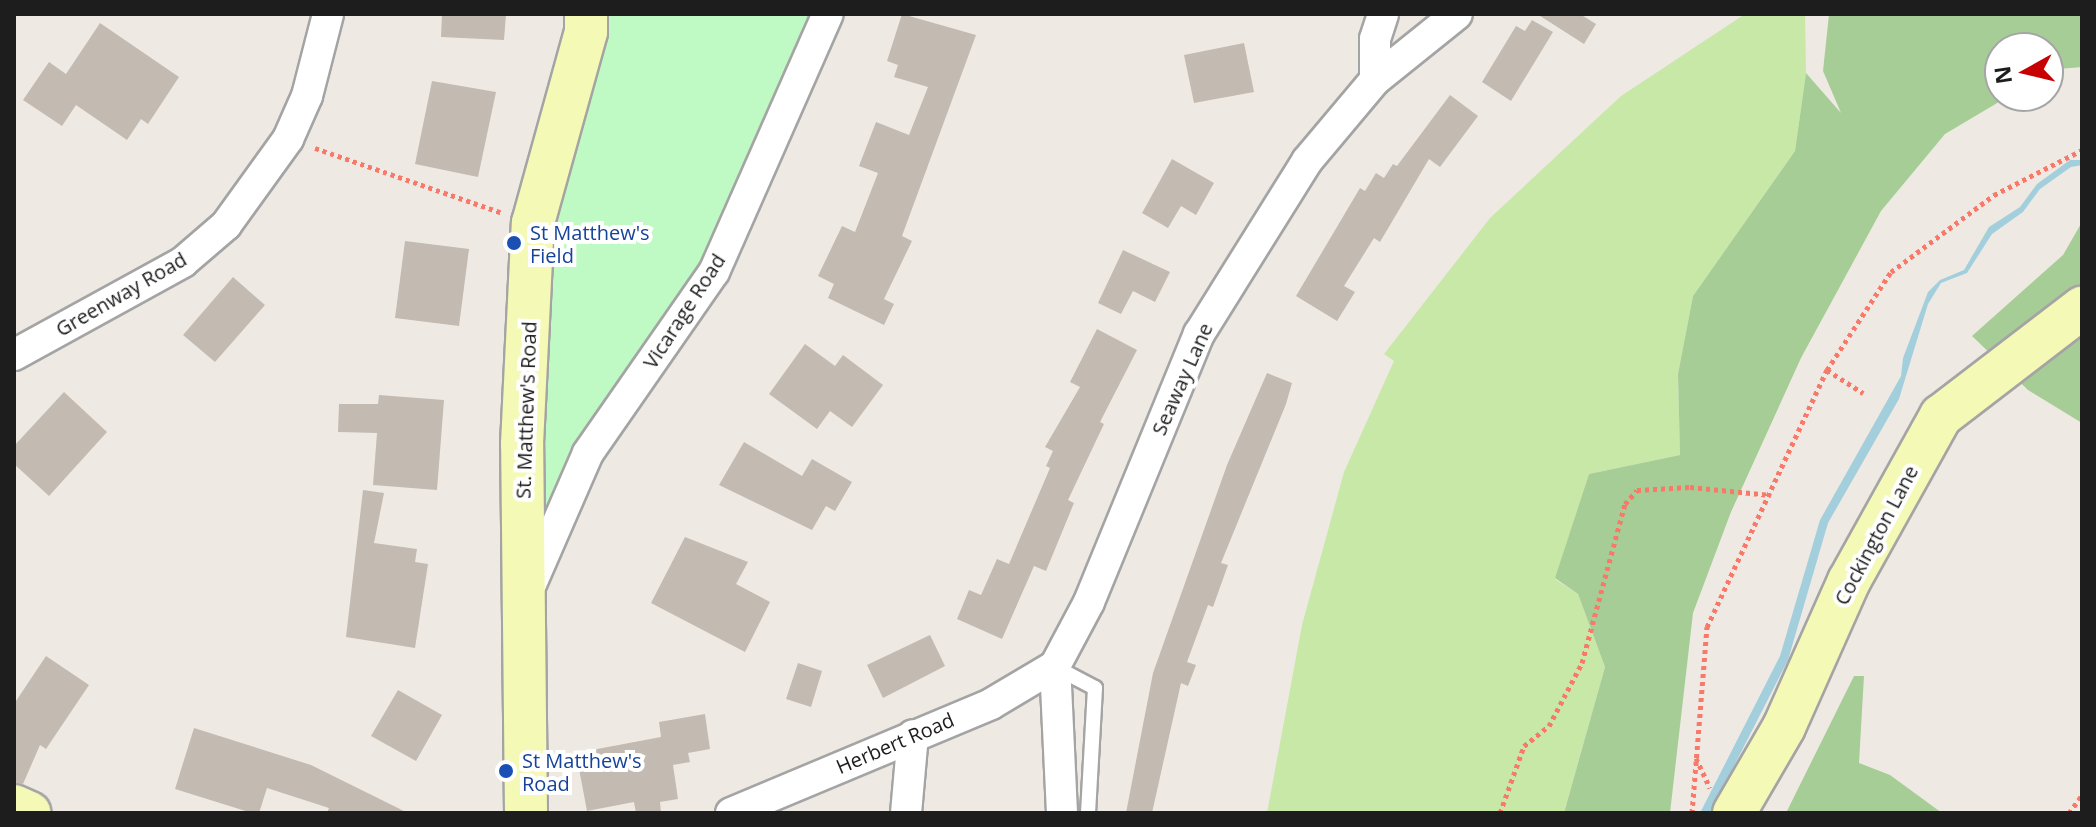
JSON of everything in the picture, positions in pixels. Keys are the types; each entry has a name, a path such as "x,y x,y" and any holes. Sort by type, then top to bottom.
{"street":[{"name":"Greenway Road","path":"14,355 183,262 226,225 288,139 307,96 328,14"},
{"name":"St. Matthew's Road","path":"526,813 522,444 533,223 586,32 586,14"},
{"name":"Vicarage Road","path":"524,600 588,453 714,272 828,14"},
{"path":"1375,80 1375,39 1383,14"},
{"name":"Seaway Lane","path":"1055,666 1089,602 1199,334 1307,161 1375,80 1457,14"},
{"name":"Cockington Lane","path":"1734,813 1784,727 1849,581 1941,416 2082,308"},
{"path":"1055,666 1062,813"},
{"name":"Herbert Road","path":"731,813 991,704 1055,666"},
{"path":"906,813 913,735"},
{"path":"14,806 30,813"}],"lane":[{"path":"1055,666 1095,688 1088,813"}],"path":[{"path":"288,139 533,223"},
{"path":"1692,813 1707,627 1827,370 1891,272 1994,195 2082,150"},
{"path":"1827,370 1863,393"},
{"path":"1500,813 1524,746 1549,726 1582,663 1625,504 1637,490 1690,487 1771,495"},
{"path":"1695,757 1706,782"},
{"path":"2069,813 2082,795"}],"green space":[{"path":"586,14 828,14 714,272 588,453 524,600 526,356"},
{"path":"1745,14 1805,14 1806,73 1795,151 1693,296 1678,374 1680,455 1589,474 1555,579 1578,594 1605,667 1564,813 1267,813 1302,625 1344,472 1394,361 1384,354 1490,218 1621,96"},
{"path":"1829,14 2082,14 2082,67 2064,69 2064,32 1984,32 1984,111 1945,134 1881,211 1801,358 1731,512 1693,613 1670,813 1564,813 1605,667 1578,594 1555,578 1589,474 1680,455 1678,374 1693,296 1795,151 1806,73 1841,113 1823,71"},
{"path":"2082,222 2082,423 2028,390 1972,336 2063,255"},
{"path":"1854,676 1864,676 1859,763 1890,775 1942,813 1786,813"}],"water":[{"path":"2070,160 2082,160 2082,165 2071,167 2040,189 2023,212 1992,234 1967,273 1941,283 1928,304 1899,399 1828,523 1788,660 1710,813 1700,813 1780,656 1820,520 1901,376 1903,358 1928,292 1940,280 1964,270 1989,227 2020,207 2037,184"}],"building":[{"path":"442,14 506,14 504,40 441,37"},
{"path":"902,14 976,35 902,236 912,241 884,299 894,304 884,325 828,298 834,284 818,276 842,226 855,232 878,173 859,166 876,122 909,135 928,87 894,77 898,65 887,61"},
{"path":"1537,14 1580,14 1596,24 1584,44"},
{"path":"1532,20 1553,32 1511,101 1482,82 1516,26 1525,31"},
{"path":"100,23 179,77 148,124 141,119 127,140 76,105 62,126 23,100 49,62 66,74"},
{"path":"1244,43 1254,92 1194,103 1184,55"},
{"path":"432,81 496,92 478,177 415,164"},
{"path":"1450,95 1478,116 1440,167 1429,159 1380,242 1374,238 1344,286 1355,292 1337,321 1296,296 1360,188 1365,191 1376,173 1384,178 1393,164 1397,166"},
{"path":"1172,159 1214,183 1196,215 1181,206 1168,228 1142,213"},
{"path":"405,241 469,249 459,326 395,318"},
{"path":"1123,250 1170,272 1155,302 1133,291 1121,314 1098,303"},
{"path":"233,277 265,305 215,362 183,335"},
{"path":"1097,329 1137,350 1100,422 1104,424 1068,500 1074,503 1046,571 1034,566 1002,639 957,619 969,590 981,595 997,559 1009,564 1050,468 1046,466 1053,451 1045,447 1080,387 1070,382"},
{"path":"805,344 835,366 843,355 883,385 852,427 830,411 817,429 769,394"},
{"path":"1267,373 1292,383 1286,404 1221,563 1228,565 1213,607 1208,605 1187,662 1196,665 1188,686 1181,683 1152,813 1126,813 1153,673 1227,465"},
{"path":"64,392 107,432 49,496 14,464 14,446"},
{"path":"379,395 444,400 437,490 373,485 377,433 338,432 339,404 378,404"},
{"path":"744,442 802,476 812,459 852,482 835,511 826,506 812,530 719,485"},
{"path":"363,490 384,493 374,543 417,549 415,562 428,564 415,648 346,637"},
{"path":"685,537 748,562 736,584 770,602 745,652 651,603"},
{"path":"930,635 945,666 883,698 867,665"},
{"path":"46,656 89,685 46,749 40,745 23,784 14,782 14,704"},
{"path":"798,663 822,671 811,707 786,699"},
{"path":"398,690 442,715 416,761 371,736"},
{"path":"705,714 710,749 688,753 690,762 673,765 678,799 660,802 661,813 636,813 634,802 587,811 576,753 661,737 659,722"},
{"path":"194,728 311,765 408,813 327,813 329,808 267,788 259,813 252,813 175,789"}],"place":[{"name":"St Matthew's Field","path":"514,243"},
{"name":"St Matthew's Road","path":"506,771"}]}
